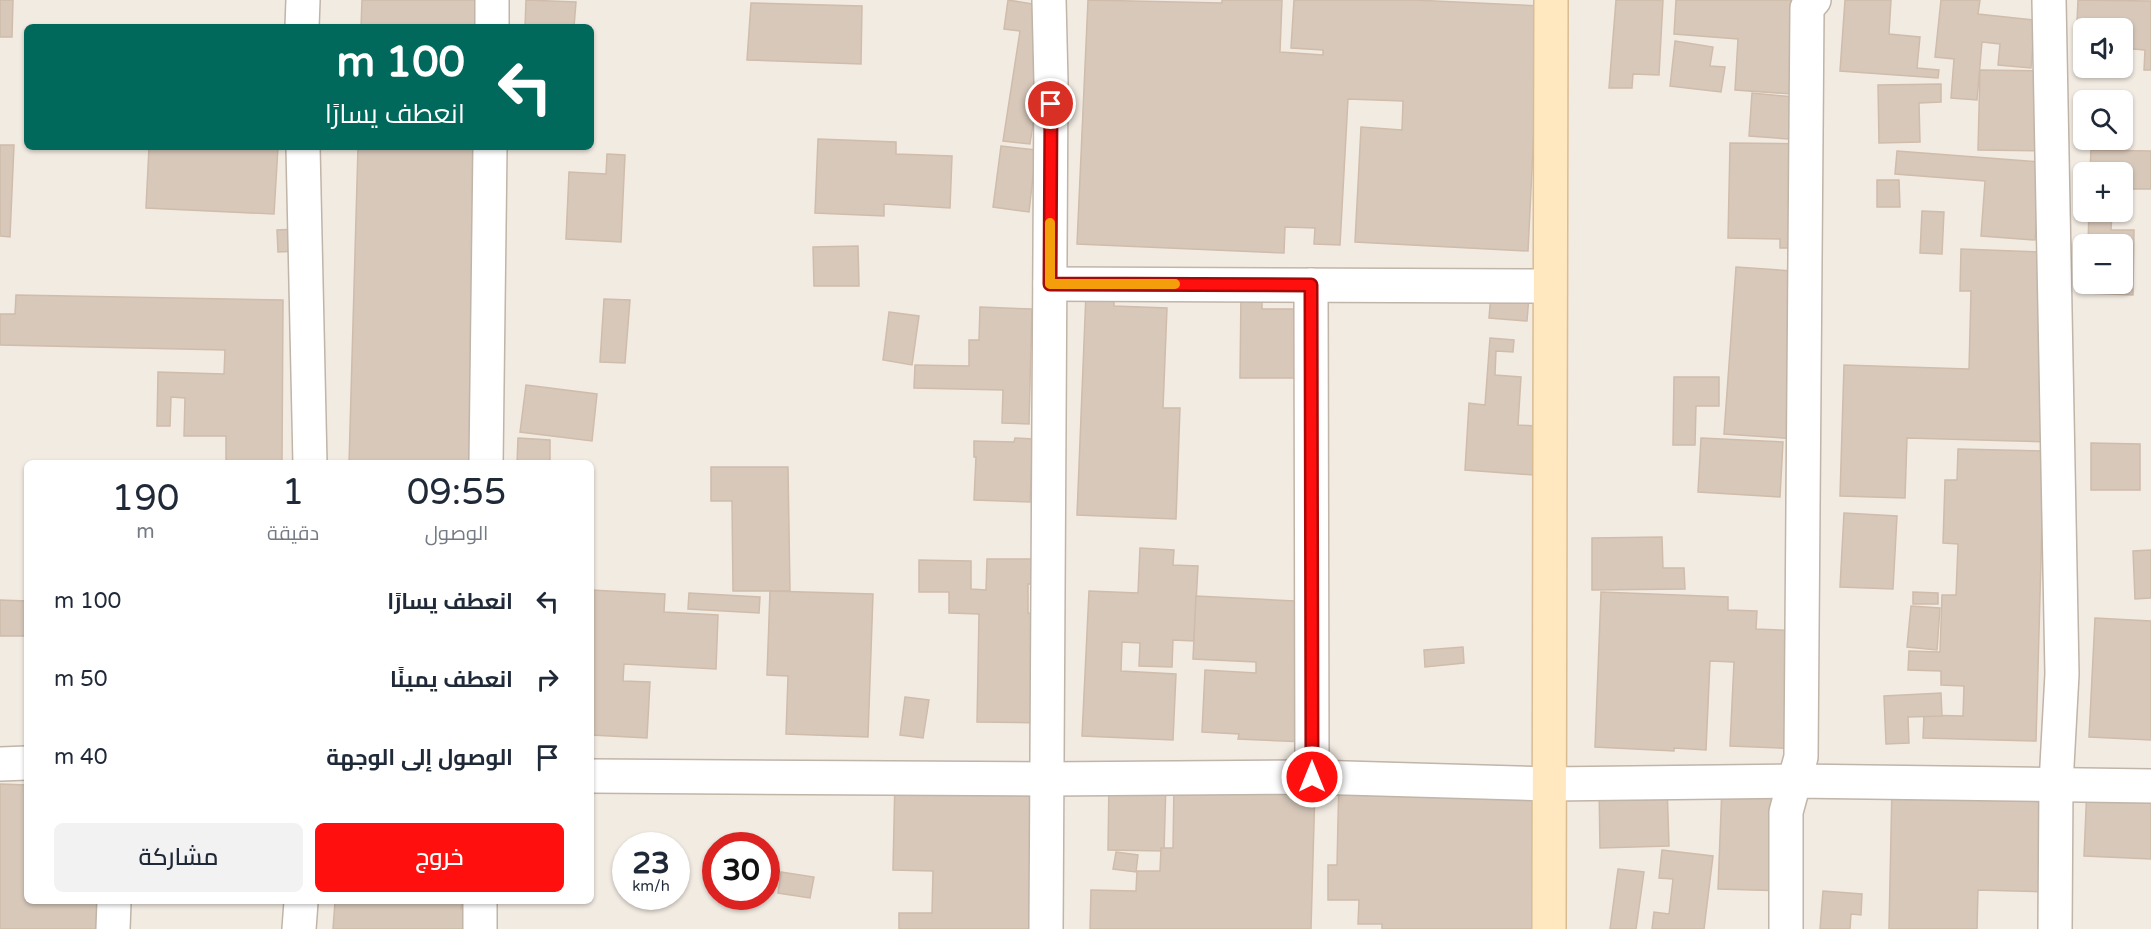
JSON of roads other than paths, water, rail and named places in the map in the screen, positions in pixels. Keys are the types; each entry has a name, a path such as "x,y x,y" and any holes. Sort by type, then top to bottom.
{"main road":[{"path":"1549,929 1551,0"}],"street":[{"path":"302,24 303,0"},
{"path":"492,0 492,24"},
{"path":"1046,929 1050,284 1049,0"},
{"path":"1786,929 1786,812 1801,757 1807,8 1814,0"},
{"path":"2049,0 2062,674 2056,784 2055,929"},
{"path":"303,150 310,460"},
{"path":"486,460 490,150"},
{"path":"1050,284 1550,286"},
{"path":"1311,285 1312,777"},
{"path":"0,764 24,763"},
{"path":"594,776 1046,779 1312,777 1549,784 1795,781 2151,786"},
{"path":"113,929 114,904"},
{"path":"299,929 301,904"},
{"path":"480,904 480,929"}]}
